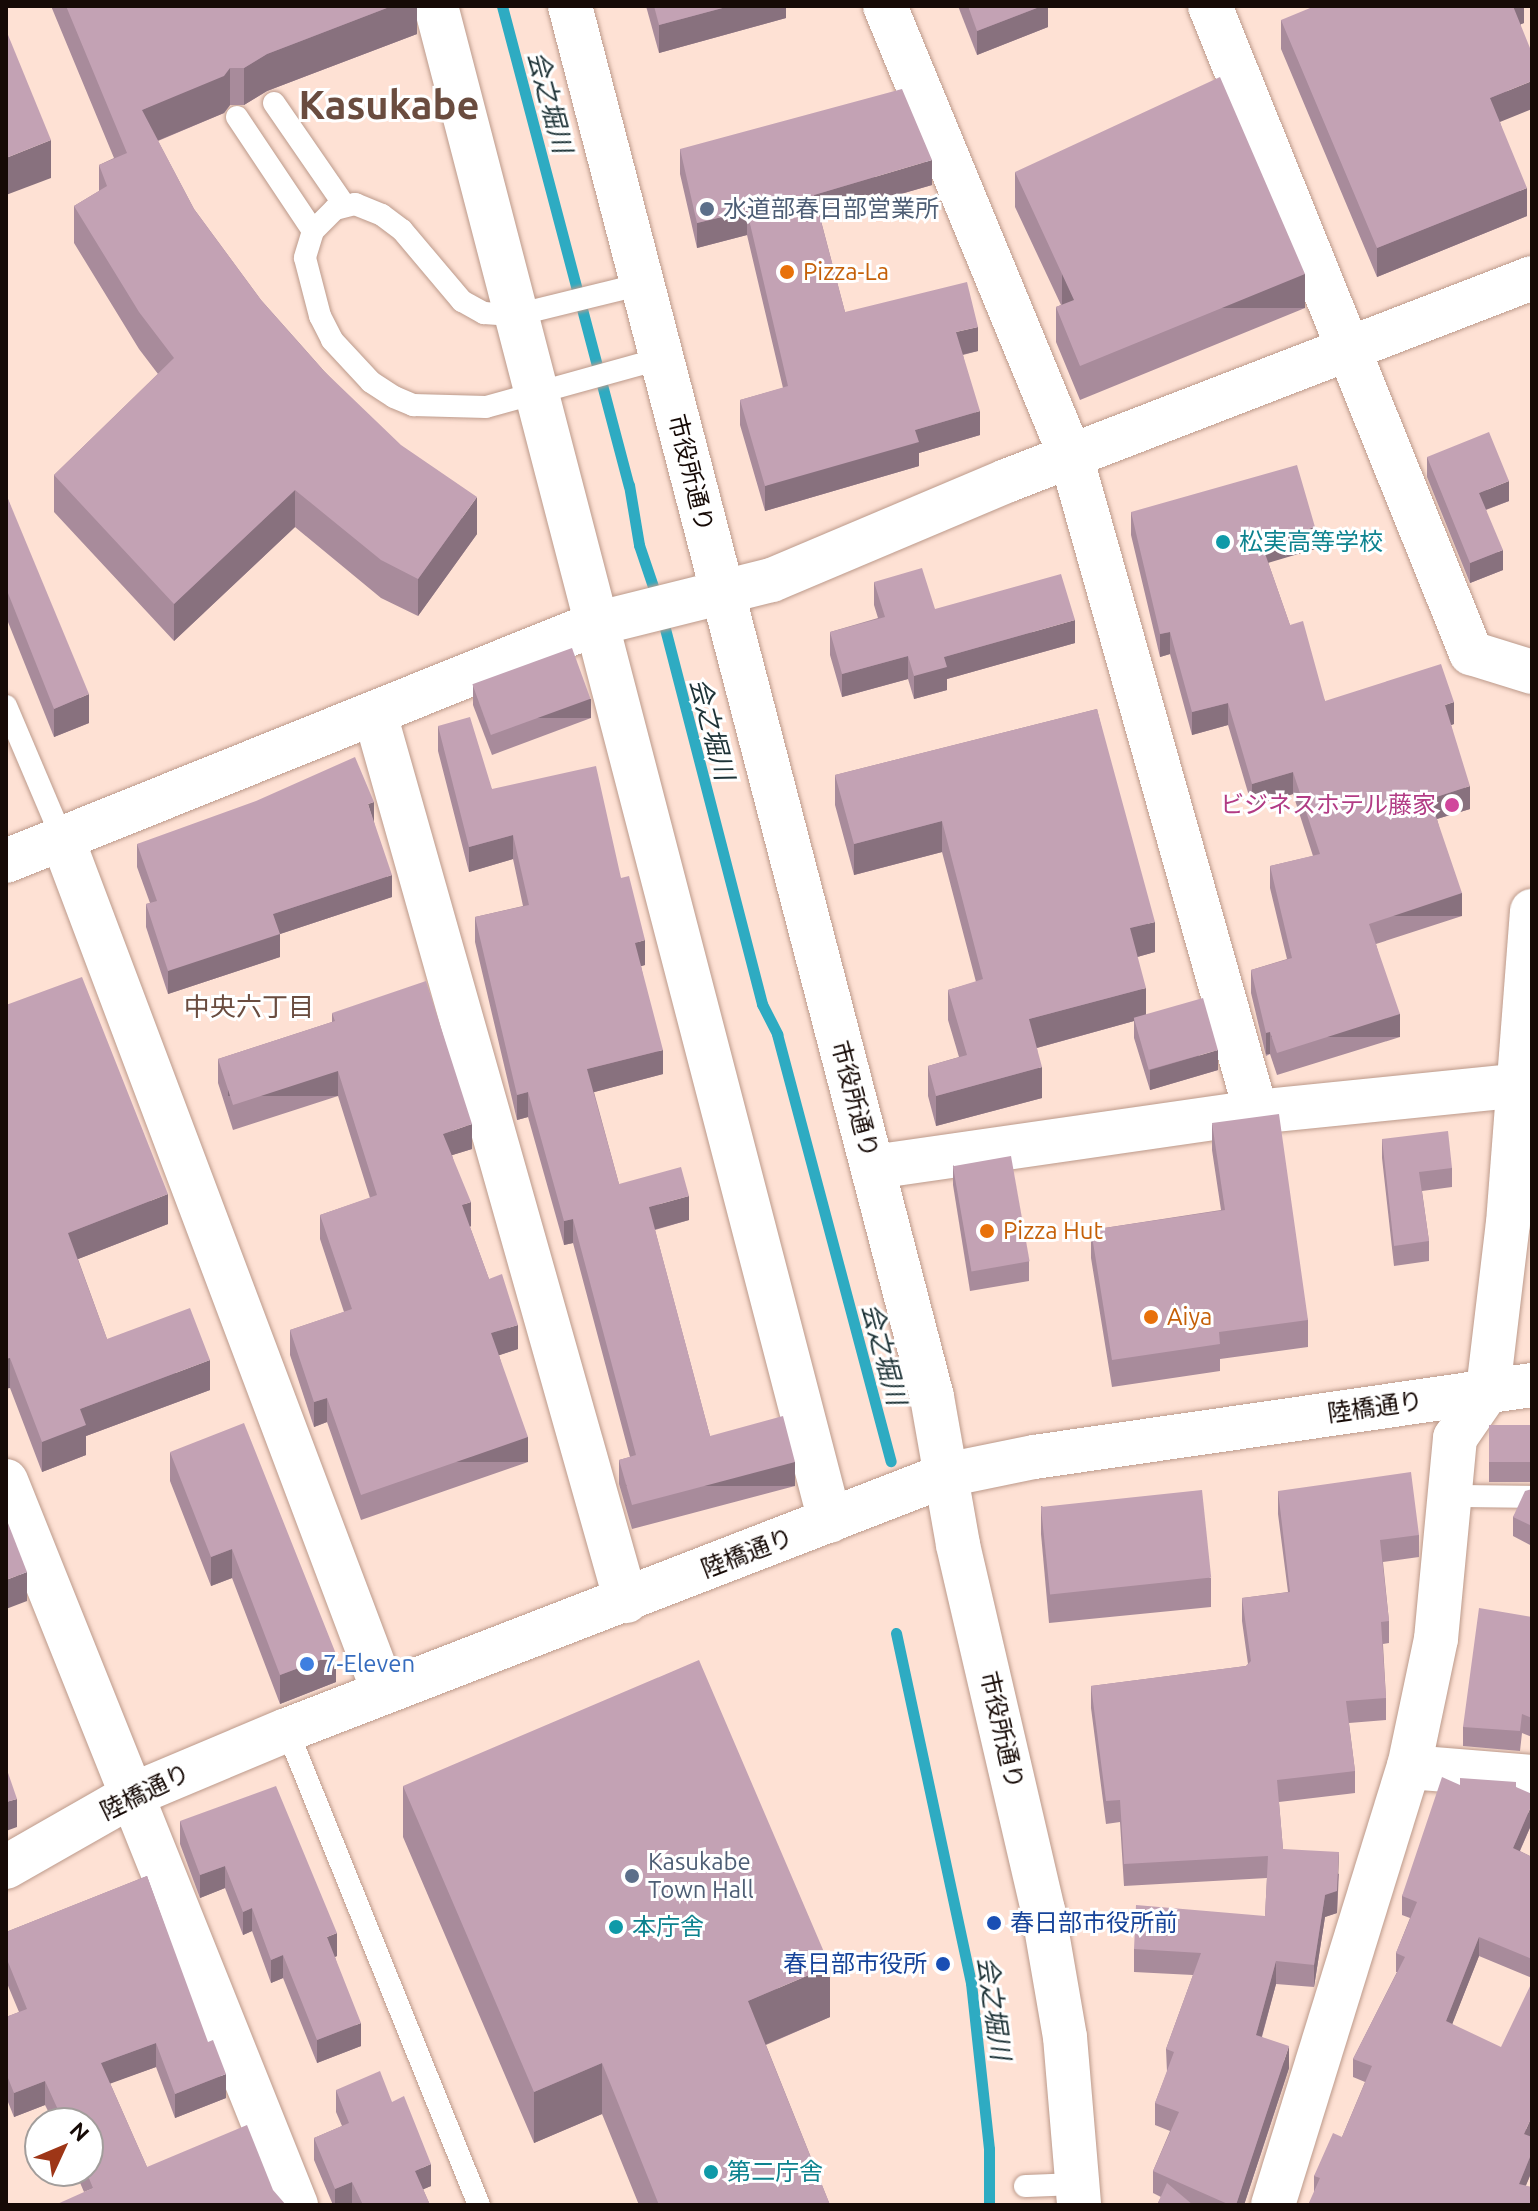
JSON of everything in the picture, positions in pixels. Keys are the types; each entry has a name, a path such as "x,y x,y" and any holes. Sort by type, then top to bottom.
{"street":[{"path":"436,6 553,386 608,620 840,1517"},
{"name":"市役所通り","path":"570,6 625,288 705,599 874,1167 932,1397 928,1482 1043,1910 1065,2037 1078,2194"},
{"path":"885,6 1072,460 1256,1112"},
{"path":"1210,6 1471,653 1532,672"},
{"path":"6,861 608,620 705,599 772,580 1006,481 1072,460 1349,347 1532,278"},
{"path":"375,714 626,1601"},
{"path":"62,838 383,1690"},
{"path":"1273,2205 1409,1767 1436,1639 1452,1496 1455,1438 1488,1390 1524,1085 1532,911"},
{"path":"874,1167 1256,1112 1524,1085"},
{"name":"陸橋通り","path":"6,1867 132,1795 287,1730 383,1690 626,1601 928,1482 1034,1457 1532,1385"},
{"path":"6,1481 296,2205"},
{"path":"1409,1767 1532,1777"}],"lane":[{"path":"274,103 345,206"},
{"path":"237,117 313,231"},
{"path":"625,288 531,312 484,313 462,301 402,230 382,215 355,204 335,209 313,231 305,258 320,316 332,340 371,382 413,405 463,409 646,362"},
{"path":"6,706 62,838"},
{"path":"1452,1496 1532,1497"},
{"path":"287,1730 479,2205"},
{"path":"1025,2186 1078,2194"}],"building":[{"path":"66,6 392,6 267,54 244,68 230,68 224,76 142,110 194,209 261,300 324,371 401,445 477,497 418,579 381,560 295,490 174,604 54,475 174,358 139,312 74,206 107,186 99,165 127,153"},
{"path":"654,6 730,6 659,25"},
{"path":"968,6 1042,6 977,31"},
{"path":"1315,6 1513,6 1532,53 1532,81 1490,98 1527,188 1377,248 1281,20"},
{"path":"6,30 51,140 6,158"},
{"path":"1220,77 1305,274 1080,366 1056,307 1074,300 1015,172"},
{"path":"902,89 932,160 814,195 845,312 967,282 978,327 956,332 980,411 915,430 919,442 765,486 740,400 788,386 747,211 697,223 680,149"},
{"path":"1489,432 1509,481 1479,493 1503,550 1470,563 1427,457"},
{"path":"1297,465 1315,527 1261,542 1290,625 1303,621 1325,701 1441,664 1454,702 1445,705 1470,786 1430,799 1462,893 1369,924 1400,1014 1277,1053 1270,1032 1266,1033 1251,970 1292,958 1270,866 1320,854 1293,772 1252,784 1228,703 1192,712 1170,632 1160,634 1131,512"},
{"path":"6,494 89,694 54,709 6,588"},
{"path":"922,568 935,609 1061,574 1075,620 944,657 947,667 914,676 908,656 842,674 830,632 885,617 874,582"},
{"path":"572,648 590,699 491,735 472,684"},
{"path":"1097,709 1155,922 1130,928 1146,988 1029,1019 1042,1067 936,1096 928,1066 967,1055 948,990 983,979 942,821 854,844 835,775"},
{"path":"470,717 492,789 596,766 621,878 629,876 645,940 635,943 663,1050 587,1069 619,1184 681,1167 689,1196 649,1207 710,1436 783,1416 795,1462 632,1505 619,1460 636,1455 573,1219 564,1221 528,1092 517,1095 475,917 529,905 513,835 469,847 438,726"},
{"path":"355,757 374,802 368,804 392,875 273,914 280,934 168,971 146,904 157,901 137,844 256,801"},
{"path":"82,977 168,1194 68,1233 107,1339 190,1308 210,1360 80,1409 86,1425 42,1442 10,1358 6,1359 6,1005"},
{"path":"426,981 472,1124 443,1134 471,1202 462,1205 489,1279 502,1274 518,1325 491,1333 528,1437 361,1495 327,1398 314,1402 290,1330 352,1309 320,1215 377,1195 338,1071 233,1105 218,1059 335,1021 332,1013"},
{"path":"1203,998 1218,1050 1149,1070 1134,1018"},
{"path":"1279,1114 1308,1320 1219,1332 1220,1344 1112,1360 1091,1230 1225,1210 1212,1123"},
{"path":"1448,1131 1452,1168 1419,1172 1429,1241 1394,1246 1382,1139"},
{"path":"1011,1156 1030,1261 971,1272 953,1166"},
{"path":"244,1423 336,1654 280,1675 232,1549 211,1557 170,1452"},
{"path":"1489,1425 1532,1425 1532,1462 1489,1462"},
{"path":"1411,1472 1419,1535 1380,1540 1389,1621 1381,1622 1386,1698 1346,1701 1355,1771 1277,1780 1283,1849 1339,1852 1337,1891 1325,1895 1314,1965 1276,1961 1256,2035 1289,2046 1236,2205 1230,2205 1153,2171 1179,2112 1155,2103 1174,2052 1166,2049 1201,1953 1134,1949 1136,1905 1265,1916 1268,1856 1124,1864 1120,1800 1106,1801 1091,1686 1246,1666 1251,1661 1242,1598 1290,1592 1278,1491"},
{"path":"1532,1489 1532,1526 1513,1517 1525,1491"},
{"path":"1202,1490 1211,1578 1050,1594 1041,1507"},
{"path":"6,1518 27,1572 6,1580"},
{"path":"1479,1608 1532,1617 1532,1718 1522,1714 1520,1731 1463,1727"},
{"name":"本庁舎","path":"699,1660 830,1966 748,2001 830,2205 659,2205 602,2063 534,2092 403,1786"},
{"path":"6,1767 17,1799 6,1802"},
{"path":"1442,1777 1460,1785 1460,1778 1516,1782 1516,1787 1532,1794 1532,1804 1513,1848 1532,1857 1532,1959 1479,1937 1446,2021 1501,2047 1532,1982 1532,2116 1524,2134 1532,2137 1532,2152 1519,2184 1532,2187 1532,2205 1308,2205 1320,2178 1314,2176 1333,2133 1342,2137 1372,2066 1353,2059 1405,1957 1396,1953 1417,1902 1402,1896"},
{"path":"276,1786 337,1933 327,1937 361,2023 317,2040 283,1955 271,1960 252,1908 243,1912 225,1866 200,1875 180,1821"},
{"path":"147,1876 208,2042 213,2040 226,2074 175,2094 156,2043 101,2063 147,2167 247,2125 273,2190 286,2205 55,2205 93,2187 104,2187 104,2107 57,2107 45,2081 14,2093 6,2073 6,2017 27,2009 6,1957 6,1932"},
{"path":"380,2071 392,2102 404,2096 431,2164 415,2171 430,2205 363,2205 352,2182 335,2189 314,2138 349,2123 336,2090"},
{"path":"1167,2183 1193,2205 1157,2205"}],"waterway":[{"name":"会之堀川","path":"502,6 629,485 639,545 658,601"},
{"name":"会之堀川","path":"662,617 762,1004 777,1034 891,1461"},
{"name":"会之堀川","path":"896,1633 971,1983 989,2149 989,2205"}],"place":[{"name":"水道部春日部営業所","path":"707,209"},
{"name":"Pizza-La","path":"787,272"},
{"name":"松実高等学校","path":"1223,542"},
{"name":"ビジネスホテル藤家","path":"1452,805"},
{"name":"Pizza Hut","path":"987,1231"},
{"name":"Aiya","path":"1151,1317"},
{"name":"7-Eleven","path":"307,1664"},
{"name":"Kasukabe Town Hall","path":"632,1876"},
{"name":"春日部市役所前","path":"994,1923"},
{"name":"本庁舎","path":"616,1927"},
{"name":"春日部市役所","path":"943,1964"},
{"name":"第二庁舎","path":"711,2172"}],"district":[{"name":"Kasukabe","path":"389,105"},
{"name":"中央六丁目","path":"249,1007"}]}
